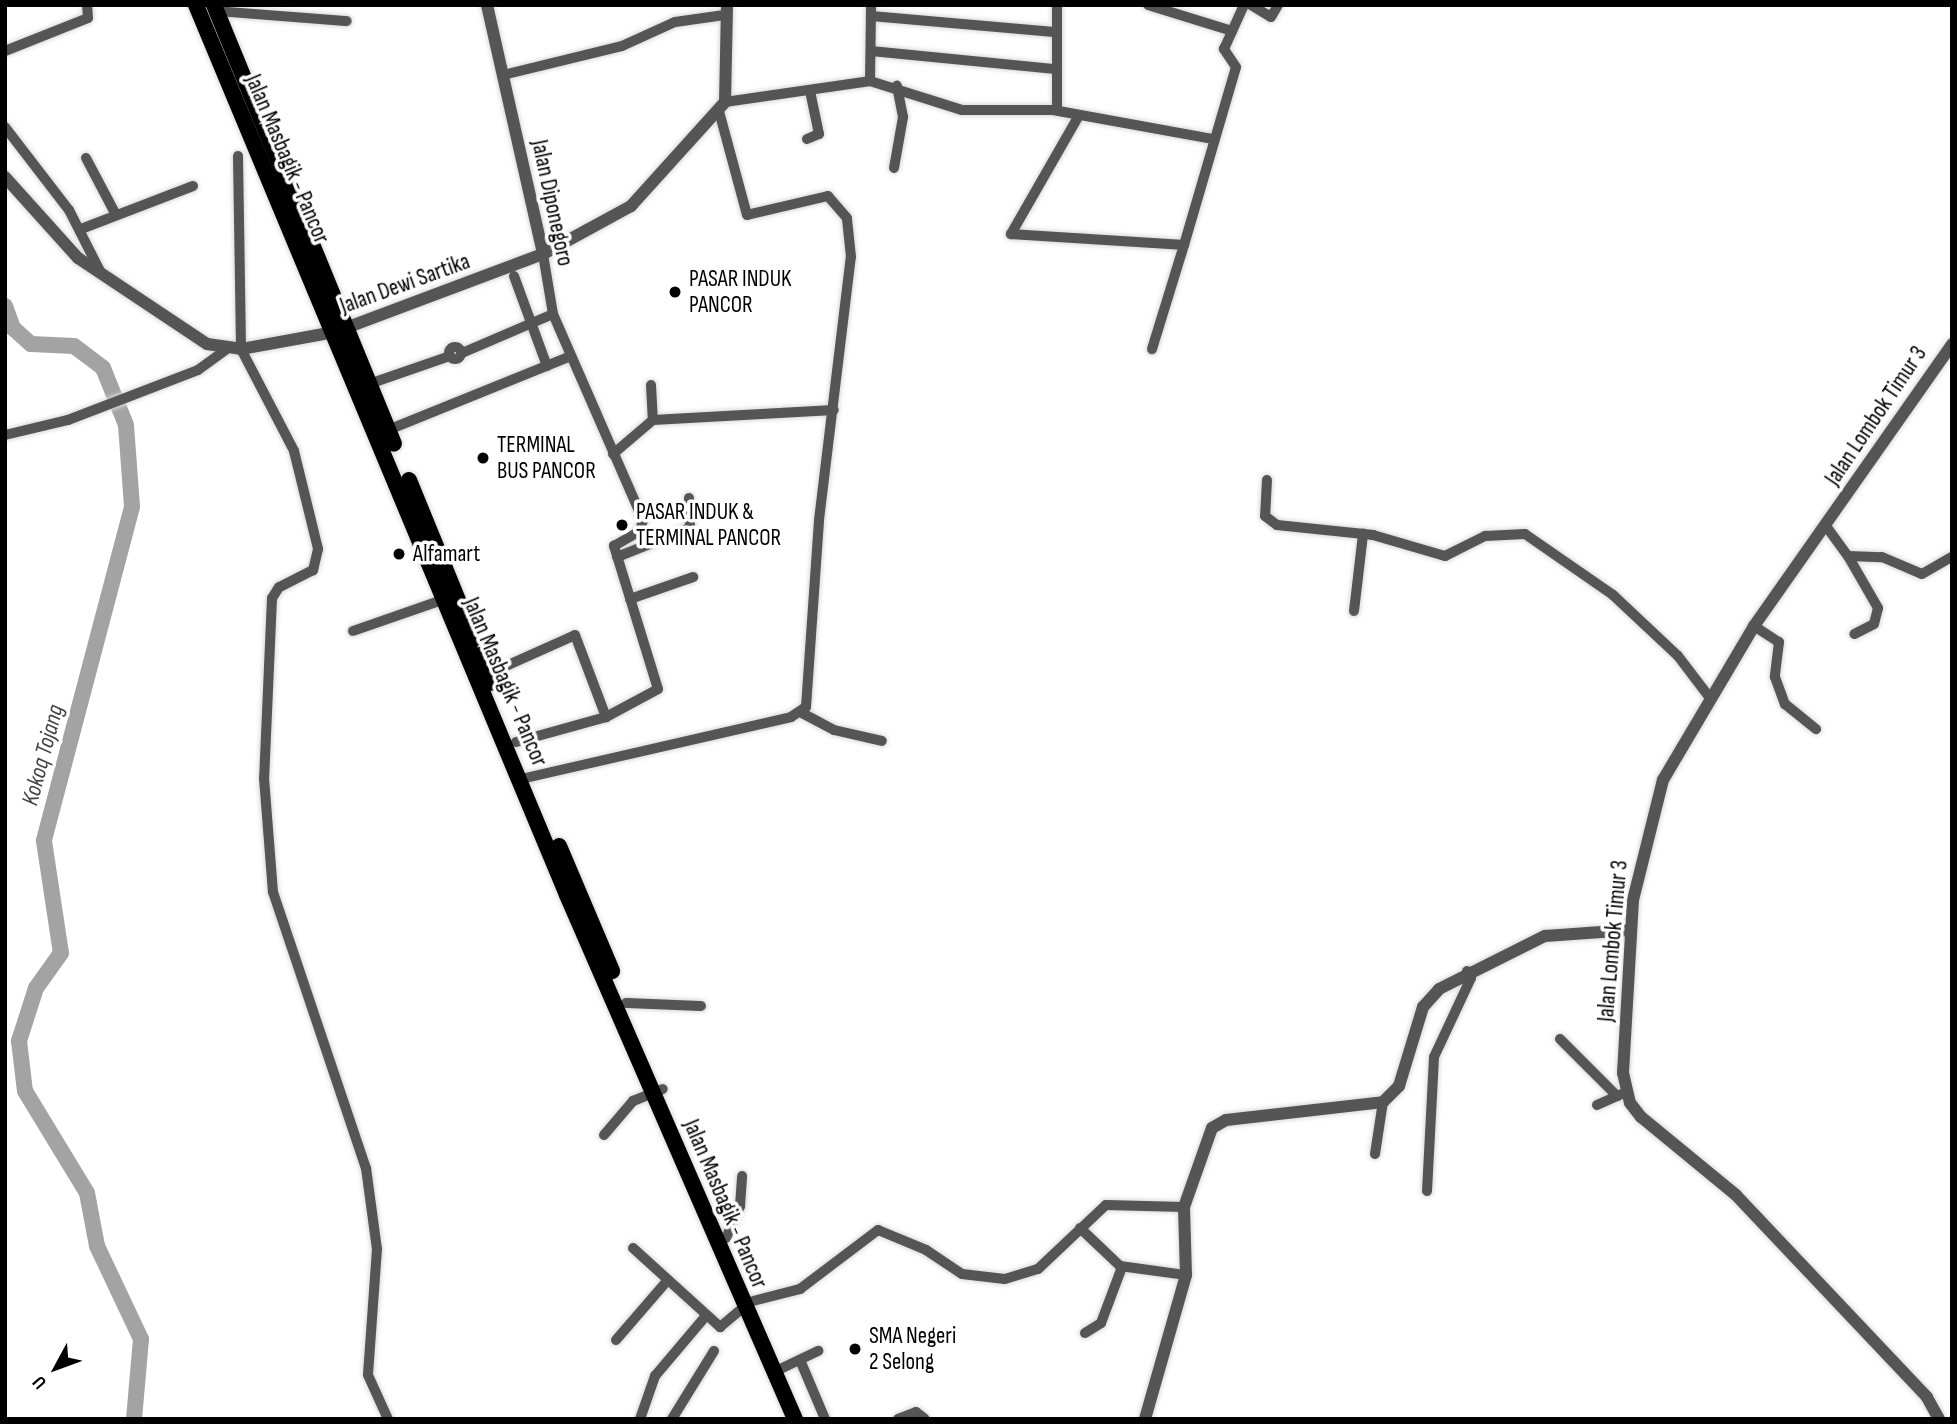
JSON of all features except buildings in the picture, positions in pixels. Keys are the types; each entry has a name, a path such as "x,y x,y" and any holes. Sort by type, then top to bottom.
{"main road":[{"name":"Jalan Masbagik - Pancor","path":"196,5 341,330 369,384 516,742 525,778"},
{"name":"Jalan Masbagik - Pancor","path":"215,8 445,599 525,778 795,1419"},
{"name":"Jalan Masbagik - Pancor","path":"598,952 626,1003 658,1091 726,1238 748,1304"}],"street":[{"path":"5,51 88,19 87,5"},
{"name":"Jalan Diponegoro","path":"487,5 543,254 553,314 643,520 640,531 614,545 617,557"},
{"path":"1057,5 1053,69 1057,110"},
{"path":"1148,5 1232,31"},
{"path":"1152,349 1236,67 1224,52 1244,5"},
{"path":"1251,5 1271,17 1278,5"},
{"path":"215,8 347,21"},
{"path":"503,75 622,46 675,22 727,8 722,106 747,215 828,196 844,209 851,257 803,713"},
{"path":"870,81 871,11 1054,32"},
{"path":"871,51 1053,69"},
{"path":"722,106 870,81 897,86 962,110 1057,110 1078,117 1213,139"},
{"path":"894,168 903,117 897,86"},
{"path":"807,139 819,134 810,91"},
{"name":"Jalan Dewi Sartika","path":"226,350 341,330 543,254 631,206 722,106"},
{"path":"1078,117 1012,236 1184,245"},
{"path":"5,127 36,159 43,180 81,229 101,275"},
{"path":"238,156 241,349 293,451 318,549 313,570 279,587 272,598 264,796 278,916 366,1168 377,1249 368,1375 388,1419"},
{"path":"86,158 117,215"},
{"path":"5,177 101,275 226,350 208,366 99,407 5,435"},
{"path":"81,229 194,186"},
{"path":"514,276 547,366"},
{"path":"369,384 450,356 454,346 462,353 553,314"},
{"name":"Jalan Lombok Timur 3","path":"1622,1095 1630,930 1653,805 1710,698 1754,626 1952,344"},
{"path":"388,430 571,356"},
{"path":"652,385 653,420"},
{"path":"612,454 653,420 834,411"},
{"path":"1267,480 1264,513 1270,523 1363,534 1445,556 1485,536 1524,534 1613,595 1678,656 1710,698"},
{"path":"516,742 606,717 658,689 617,557 690,528 689,498"},
{"path":"1826,526 1849,556 1878,608 1874,624 1854,634"},
{"path":"1354,611 1363,534"},
{"path":"1849,556 1882,557 1922,574 1952,557"},
{"path":"630,598 693,578"},
{"path":"353,631 445,599"},
{"path":"1754,626 1779,642 1775,677 1785,704 1816,729"},
{"path":"488,674 575,635 606,717"},
{"path":"525,778 803,713 834,730 882,741"},
{"path":"1375,1154 1383,1102 1399,1086 1427,1001 1466,971 1554,933 1630,930"},
{"path":"1427,1191 1434,1058 1471,978 1466,971"},
{"path":"626,1003 701,1006"},
{"path":"1560,1039 1622,1095 1641,1117 1751,1210 1927,1397 1938,1419"},
{"path":"604,1136 633,1101 658,1091"},
{"path":"1597,1105 1622,1095"},
{"path":"1145,1419 1186,1275 1184,1207 1209,1132 1220,1122 1383,1102"},
{"path":"726,1238 740,1206 742,1177"},
{"path":"633,1248 704,1318 726,1327 748,1304 800,1289 878,1230 918,1245 962,1274 1005,1279 1038,1269 1080,1228 1114,1202 1184,1207"},
{"path":"1080,1228 1122,1267 1186,1275"},
{"path":"1085,1333 1101,1323 1122,1267"},
{"path":"616,1340 666,1282"},
{"path":"640,1419 655,1376 704,1318"},
{"path":"672,1419 714,1351"},
{"path":"776,1371 818,1351"},
{"path":"800,1360 825,1419"},
{"path":"898,1419 916,1412 925,1419"}],"waterway":[{"name":"Kokoq Tojang","path":"5,306 13,328 31,344 74,346 103,368 126,425 132,507 44,841 61,953 36,988 19,1041 25,1091 87,1193 97,1246 141,1339 134,1419"}],"place":[{"name":"PASAR INDUK PANCOR","path":"675,292"},
{"name":"TERMINAL BUS PANCOR","path":"483,458"},
{"name":"PASAR INDUK & TERMINAL PANCOR","path":"622,525"},
{"name":"Alfamart","path":"399,554"},
{"name":"SMA Negeri 2 Selong","path":"855,1349"}]}
